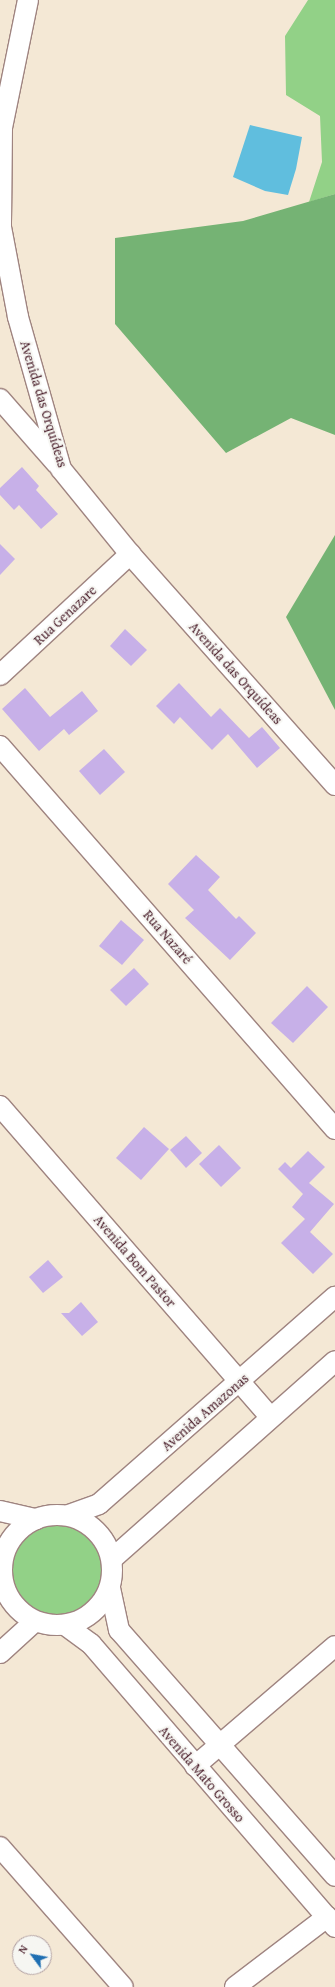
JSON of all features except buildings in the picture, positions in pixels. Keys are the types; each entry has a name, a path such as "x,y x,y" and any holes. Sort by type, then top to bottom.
{"street":[{"name":"Avenida das Orquídeas","path":"28,0 1,127 1,227 18,317 61,469 130,554 335,785"},
{"path":"0,399 61,469"},
{"name":"Rua Genazare","path":"0,675 130,554"},
{"name":"Rua Nazaré","path":"0,746 335,1129"},
{"name":"Avenida Bom Pastor","path":"0,1106 270,1417"},
{"name":"Avenida Amazonas","path":"69,1515 99,1504 335,1297"},
{"path":"112,1559 270,1417 335,1361"},
{"path":"0,1511 36,1519"},
{"path":"110,1588 93,1612 80,1621 65,1625 50,1625 35,1621 20,1611 9,1597 1,1581 3,1561 7,1549 21,1528 36,1519 52,1515 69,1515 97,1531 106,1544 112,1559 110,1588 119,1630 218,1746 335,1876"},
{"path":"0,1529 7,1549"},
{"path":"0,1653 35,1621"},
{"name":"Avenida Mato Grosso","path":"65,1625 91,1644 331,1922"},
{"path":"195,1766 335,1646"},
{"path":"0,1847 123,1987"},
{"path":"235,1987 331,1922"}],"green space":[{"path":"308,0 335,0 335,194 309,202 322,162 320,116 286,95 285,36"},
{"path":"335,194 335,435 291,418 226,453 115,324 115,238 243,221"},
{"path":"335,535 335,710 286,617"},
{"path":"55,1522 73,1526 82,1530 89,1536 95,1543 99,1552 103,1570 99,1588 95,1597 89,1604 82,1610 73,1614 55,1618 37,1614 28,1610 21,1604 15,1597 11,1588 7,1570 11,1552 15,1543 21,1536 28,1530 37,1526"}],"water":[{"path":"250,125 302,137 296,169 288,195 265,191 233,177"}]}
